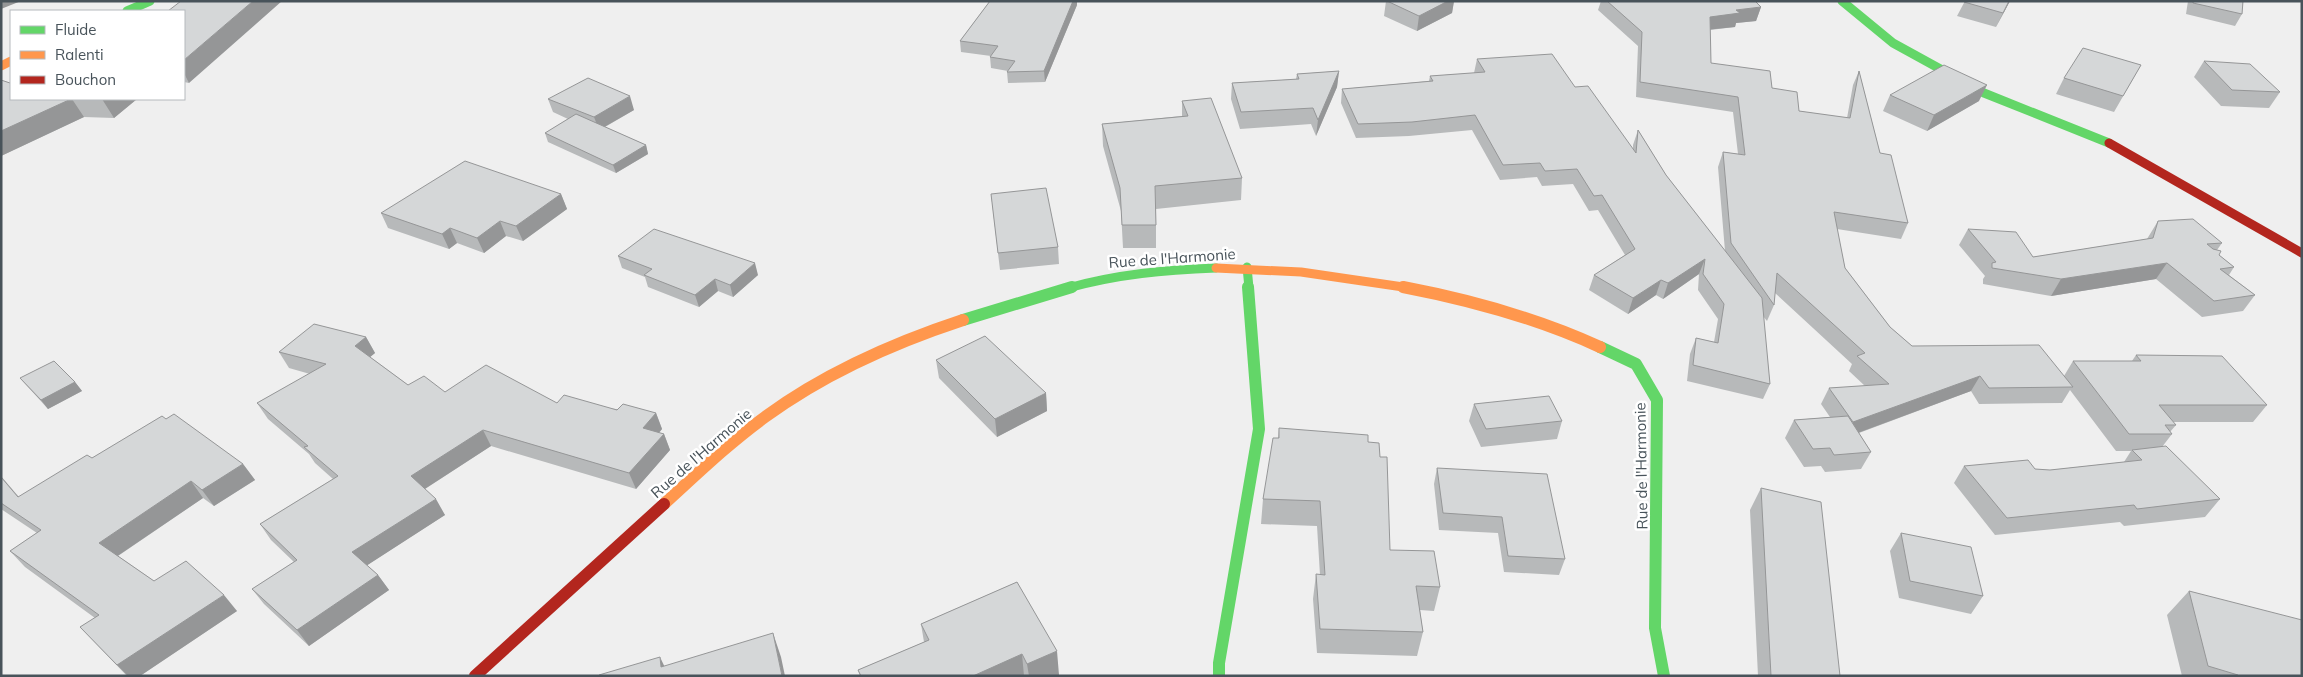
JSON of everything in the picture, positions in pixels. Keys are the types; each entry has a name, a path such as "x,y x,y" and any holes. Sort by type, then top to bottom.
{"street":[{"path":"129,10 150,1"},
{"path":"1842,1 1893,43 1984,93 2116,146 2302,253"},
{"path":"1219,676 1224,634 1259,429 1247,267"},
{"name":"Rue de l'Harmonie","path":"475,676 741,434 806,390 876,354 941,326 1103,278 1165,270 1247,267 1318,272 1457,297 1567,331 1636,364 1657,400 1655,628 1664,676"}],"building":[{"path":"181,1 253,1 185,59 185,10 169,10"},
{"path":"990,1 1073,1 1044,71 1007,72 1015,61 990,57 998,46 960,41"},
{"path":"1387,1 1448,1 1419,16"},
{"path":"1607,1 1755,1 1761,7 1736,10 1740,13 1710,17 1711,63 1770,71 1772,88 1797,92 1799,111 1850,118 1859,71 1880,153 1891,155 1908,223 1834,212 1845,268 1890,327 1912,346 2039,345 2073,387 1989,388 1980,376 1853,422 1829,388 1889,384 1857,356 1865,353 1777,273 1774,305 1731,243 1723,152 1745,155 1738,97 1640,82 1642,32"},
{"path":"1965,1 2009,1 2003,13"},
{"path":"2193,1 2243,1 2242,14 2193,3"},
{"path":"2083,48 2141,65 2123,96 2064,78"},
{"path":"1552,54 1575,87 1588,86 1636,153 1638,130 1666,175 1762,298 1770,384 1693,365 1696,338 1718,343 1724,304 1703,274 1705,259 1668,283 1661,280 1633,298 1594,275 1635,249 1602,195 1594,196 1577,169 1545,171 1540,163 1503,165 1475,115 1412,122 1358,124 1342,89 1433,81 1430,76 1485,72 1477,59"},
{"path":"2204,61 2250,64 2280,92 2232,90"},
{"path":"1944,65 1987,85 1934,115 1890,95"},
{"path":"1339,71 1318,120 1313,108 1241,112 1232,83 1299,79 1297,74"},
{"path":"588,78 630,96 594,117 548,99"},
{"path":"1,80 10,83 10,100 69,100 1,131"},
{"path":"1211,98 1242,178 1155,186 1156,225 1122,225 1120,188 1102,124 1188,116 1182,101"},
{"path":"576,114 646,145 613,165 545,133"},
{"path":"465,161 561,194 516,226 500,221 477,238 450,228 442,234 381,213"},
{"path":"1046,188 1058,247 998,253 991,194"},
{"path":"2193,219 2222,243 2207,244 2213,249 2221,251 2219,255 2234,267 2220,269 2255,295 2214,301 2167,263 2061,279 1992,268 1992,263 1996,262 1968,229 2016,232 2033,257 2153,238 2158,221"},
{"path":"654,229 755,263 730,285 715,279 695,295 644,275 652,269 618,256"},
{"path":"314,324 366,337 355,346 408,385 424,376 445,392 486,365 557,403 564,395 617,410 623,404 656,413 643,428 664,434 629,473 483,430 411,476 436,499 352,552 378,575 297,630 252,589 297,560 260,524 338,476 304,447 308,446 257,403 326,364 279,352"},
{"path":"985,336 1046,393 995,419 936,360"},
{"path":"2136,355 2222,356 2267,405 2159,405 2176,425 2165,425 2172,434 2129,434 2073,361 2141,361"},
{"path":"54,361 75,382 41,400 20,378"},
{"path":"1549,396 1562,421 1486,429 1474,404"},
{"path":"174,414 243,464 202,490 191,481 99,543 154,581 186,561 224,595 117,665 80,627 99,615 10,551 41,530 1,503 1,477 18,497 87,455 92,458 162,416 166,419"},
{"path":"1848,416 1871,452 1834,455 1830,448 1813,449 1794,420"},
{"path":"1279,428 1368,435 1368,442 1379,443 1380,457 1387,457 1390,550 1434,551 1440,587 1416,586 1423,632 1320,629 1316,574 1325,575 1320,501 1263,499 1273,438 1279,438"},
{"path":"2166,446 2220,499 2137,509 2134,505 2007,518 1964,466 2028,460 2035,469 2050,470 2142,460 2132,450"},
{"path":"1437,468 1547,474 1565,559 1508,556 1502,517 1443,513"},
{"path":"1761,488 1821,502 1840,676 1771,676"},
{"path":"1901,533 1971,547 1983,596 1910,581"},
{"path":"1017,582 1057,651 1027,664 1022,654 973,676 861,676 858,670 929,640 921,624"},
{"path":"2189,591 2302,620 2302,676 2239,676 2208,666"},
{"path":"773,633 782,676 599,676 660,657 661,667"}],"traffic: fast":[{"path":"129,10 150,1"},
{"path":"1842,1 1893,43 1984,93 2109,143"},
{"path":"1219,676 1219,663 1259,429 1247,267"},
{"path":"963,320 1103,278 1165,270 1216,268"},
{"path":"1600,347 1636,364 1657,400 1655,628 1664,676"}],"traffic: slow":[{"path":"1,66 10,62"},
{"path":"1216,268 1259,268 1322,274 1413,289 1468,301 1522,316 1574,335 1600,347"},
{"path":"664,504 741,435 791,398 875,353 963,320"}],"traffic: jam":[{"path":"2109,143 2302,253"},
{"path":"475,676 664,504"}]}
